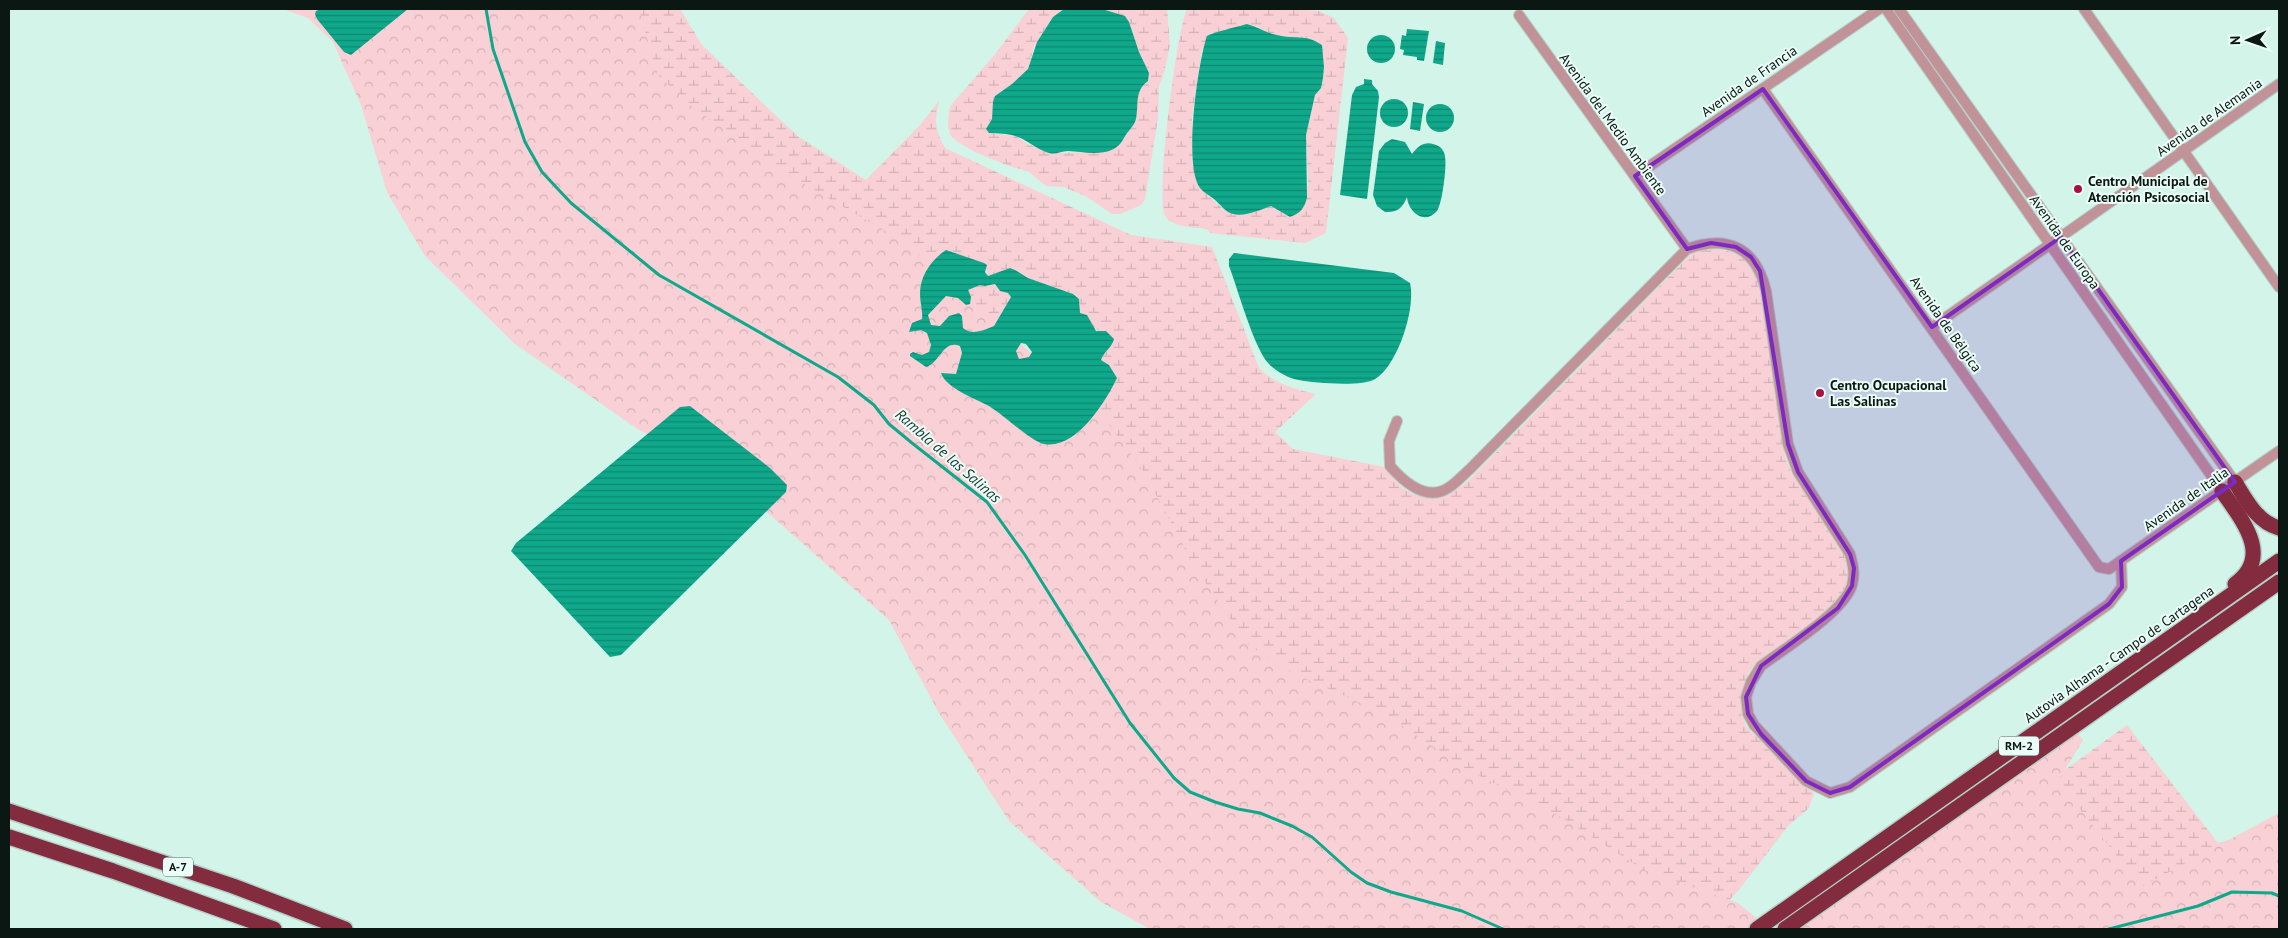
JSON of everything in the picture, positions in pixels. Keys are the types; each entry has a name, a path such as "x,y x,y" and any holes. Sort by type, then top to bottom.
{"highway":[{"path":"2235,482 2255,514 2273,527 2279,528"},
{"path":"2208,612 2212,601 2240,581 2250,568 2253,552 2250,532 2222,491"},
{"name":"Autovía Alhama - Campo de Cartagena","path":"1757,929 2279,561"},
{"name":"RM-2","path":"1785,929 2279,582"},
{"name":"A-7","path":"9,811 233,886 345,929"},
{"name":"A-7","path":"9,837 113,871 274,929"}],"street":[{"name":"Avenida de Francia","path":"1635,176 1879,9"},
{"name":"Avenida de Europa","path":"1886,9 2222,491"},
{"name":"Avenida de Europa","path":"1899,9 2235,482"},
{"path":"2084,9 2279,287"},
{"name":"Avenida del Medio Ambiente","path":"1519,15 1687,249"},
{"name":"Avenida de Alemania","path":"1932,327 2279,84"},
{"name":"Avenida de Bélgica","path":"1763,89 2099,567 2110,570"},
{"path":"1397,422 1389,441 1390,466 1410,486 1427,492 1439,492 1448,488 1470,469 1687,249 1703,243 1730,245 1751,256 1756,263 1766,291 1788,444 1798,472 1850,554 1854,568 1852,586 1838,608 1762,666 1747,689 1748,714 1754,725 1806,781 1830,793 1850,787 2109,604 2122,587 2121,561"},
{"name":"Avenida de Italia","path":"2110,570 2279,451"}],"highlighted area":[{"path":"1763,89 1932,327 2061,237 2235,482 2121,561 2122,587 2109,604 1850,787 1830,793 1820,790 1806,781 1761,734 1748,714 1746,697 1761,666 1838,608 1852,586 1854,568 1850,554 1798,472 1788,444 1760,271 1751,257 1736,247 1711,243 1687,249 1635,176"}],"green space":[{"path":"283,9 639,9 657,74 691,106 790,176 904,242 1101,414 1144,472 1193,564 1247,644 1297,675 1383,713 1468,770 1559,816 1644,870 1738,903 1770,929 1150,929 1101,902 1009,821 939,713 889,620 732,481 636,428 515,344 425,256 387,192 361,105 333,42 308,18"},
{"path":"425,9 680,9 702,45 799,137 866,180 920,125 939,101 936,126 945,148 1131,235 1212,247 1259,368 1278,382 1316,394 1275,432 1293,449 1385,467 1403,488 1421,497 1442,495 1466,483 1692,253 1706,250 1722,250 1744,259 1753,271 1761,294 1785,456 1792,474 1842,549 1848,570 1847,583 1832,604 1755,664 1748,674 1741,696 1745,725 1802,784 1814,793 1809,808 1788,826 1738,891 1718,912 1383,929","holes":["952,251 964,258 984,263 988,276 1010,268 1028,278 1073,294 1080,304 1080,313 1092,327 1114,339 1101,360 1109,365 1117,378 1095,415 927,333"]},
{"path":"1029,9 1064,9 1053,17 1034,47 1028,69 1012,85 1001,91 993,111 989,133 1016,136 1028,144 1049,153 1103,152 1117,146 1136,121 1137,96 1140,89 1148,81 1149,73 1125,16 1102,9 1167,9 1170,45 1159,86 1158,118 1145,199 1141,205 1121,214 1112,214 1087,197 1064,187 1046,186 1029,172 975,152 951,136 948,127 949,110 952,104 996,53"},
{"path":"1187,9 1290,9 1319,11 1334,18 1348,38 1326,233 1305,243 1210,233 1207,229 1173,223 1165,216 1163,180 1168,114","holes":["1256,26 1279,36 1309,39 1322,45 1323,78 1321,88 1315,95 1306,135 1308,186 1290,217 1271,206 1252,212 1233,214 1223,209 1205,192 1196,177 1192,119 1202,50 1212,33"]},
{"path":"980,284 985,286 995,284 1000,291 1008,293 1011,297 994,326 930,312 968,294 968,290"},
{"path":"2127,725 2218,843 2264,830 2279,929 1845,929"},
{"path":"2074,728 2083,740 2058,781 2141,887 2279,813 2279,929 1786,929"}],"shaded area":[{"path":"321,9 408,9 351,55 344,52 317,19 316,11"},
{"path":"1064,9 1102,9 1125,16 1149,73 1148,81 1139,94 1134,124 1119,145 1107,152 1045,152 1019,137 1009,134 989,133 986,129 992,119 995,96 1028,69 1037,42 1053,17"},
{"path":"1247,24 1273,34 1310,39 1322,45 1323,78 1321,88 1315,95 1306,135 1307,198 1301,210 1290,217 1271,206 1247,214 1238,215 1230,213 1200,188 1195,176 1192,137 1196,89 1207,36"},
{"path":"1407,29 1429,31 1424,61 1417,60 1417,57 1403,55 1404,50 1400,49 1402,35 1406,36"},
{"path":"1381,35 1391,39 1395,49 1391,59 1381,63 1371,59 1367,49 1371,39"},
{"path":"1436,41 1445,43 1443,65 1433,63"},
{"path":"1364,79 1372,80 1372,84 1378,91 1379,97 1367,199 1340,195 1352,95 1356,87 1364,84"},
{"path":"1394,99 1404,103 1408,113 1404,123 1394,127 1384,123 1380,113 1384,103"},
{"path":"1413,102 1424,104 1420,131 1410,129"},
{"path":"1440,104 1450,108 1454,118 1450,128 1440,132 1430,128 1426,118 1430,108"},
{"path":"1392,139 1405,142 1412,154 1418,147 1428,143 1440,147 1444,152 1445,168 1442,194 1439,207 1432,215 1422,217 1418,215 1410,207 1407,197 1404,204 1397,210 1385,212 1377,206 1373,195 1379,151 1385,143"},
{"path":"946,250 984,263 987,265 985,272 988,276 1010,268 1028,278 1073,294 1079,299 1080,313 1087,315 1096,331 1106,331 1114,339 1101,360 1109,365 1117,378 1098,411 1078,432 1056,444 1038,442 987,405 954,388 941,373 956,374 962,353 960,346 949,346 931,365 926,367 910,356 913,352 922,355 929,352 931,345 927,333 921,330 909,332 912,323 922,319 920,294 924,275","holes":["995,284 1000,291 1008,293 1011,297 994,326 978,332 970,332 963,328 962,316 959,313 949,316 940,326 931,325 928,315 946,296 958,298 966,305 970,304 971,297 968,290 980,285","1021,343 1026,344 1032,352 1029,357 1019,359 1016,351"]},
{"path":"1234,253 1394,273 1410,283 1411,294 1408,321 1391,362 1375,379 1360,383 1338,384 1306,381 1291,378 1276,370 1263,356 1247,318 1229,266 1229,259"},
{"path":"690,406 770,468 787,485 786,492 621,655 610,657 511,551 516,543 680,407"}],"waterway":[{"name":"Rambla de las Salinas","path":"486,9 493,49 525,142 542,172 571,203 659,275 838,377 874,405 889,424 987,502 1025,555 1130,723 1174,778 1190,792 1238,809 1260,813 1292,826 1312,837 1351,872 1367,883 1391,892 1462,911 1503,929"},
{"name":"Rambla de las Salinas","path":"2109,929 2198,906 2232,892 2272,893 2279,896"}],"place":[{"name":"Centro Municipal de Atención Psicosocial","path":"2078,189"},
{"name":"Centro Ocupacional Las Salinas","path":"1820,393"}]}
